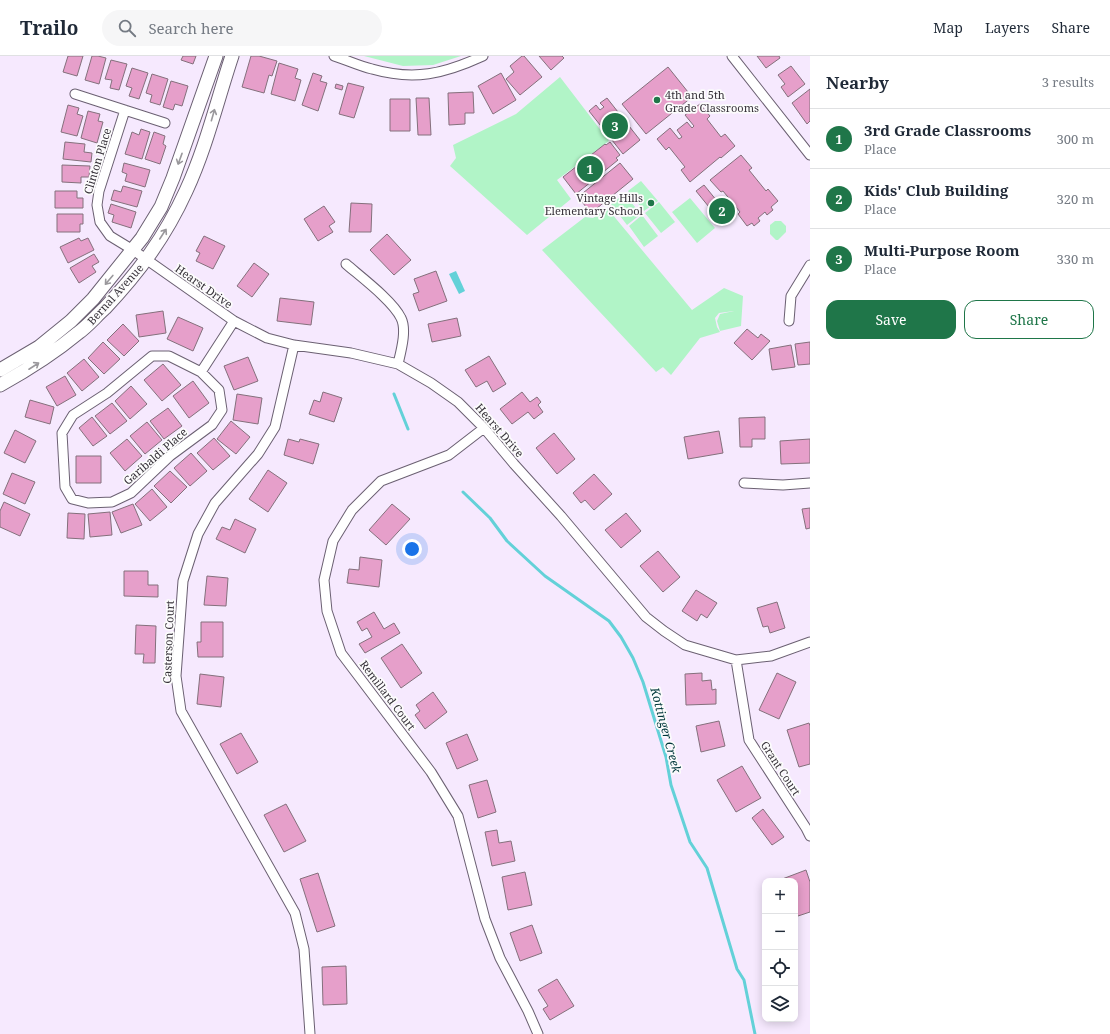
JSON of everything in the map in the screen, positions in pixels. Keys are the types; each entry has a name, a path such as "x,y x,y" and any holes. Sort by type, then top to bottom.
{"main road":[{"name":"Bernal Avenue","path":"0,370 39,347 71,321 93,299 152,224 173,178 216,56"},
{"name":"Bernal Avenue","path":"0,386 32,367 80,332 125,287 147,260 167,228 186,190 206,139 232,56"}],"street":[{"path":"334,56 372,69 393,74 411,75 434,74 459,67 482,56"},
{"path":"732,56 810,155"},
{"path":"75,94 165,123"},
{"name":"Clinton Place","path":"125,110 99,191 97,205 100,222 110,236 133,250"},
{"name":"Hearst Drive","path":"133,250 234,322 267,338 294,345 351,353 398,364 431,383 458,402 484,428 561,516 646,617 664,632 685,644 736,660 771,656 810,642"},
{"path":"346,264 388,300 402,318 404,340 398,364"},
{"path":"789,320 791,296 810,265"},
{"path":"201,372 234,322"},
{"name":"Casterson Court","path":"294,345 275,428 258,454 215,503 198,534 183,581 176,676 181,712 295,913 304,949 310,1034"},
{"name":"Garibaldi Place","path":"152,356 169,356 201,372 220,390 222,410 212,425 170,456 131,493 112,502 88,503 72,498 65,487 62,433 73,415 106,392 152,356"},
{"name":"Remillard Court","path":"484,428 449,455 381,481 352,510 333,541 324,580 327,611 341,653 431,772 458,816 485,919 500,958 528,1011 538,1034"},
{"path":"744,483 783,485 810,483"},
{"name":"Grant Court","path":"736,660 749,740 810,836"}],"green space":[{"path":"364,56 461,56 433,65 403,66"},
{"path":"560,77 609,141 557,180 571,199 527,235 450,166 456,158 453,145 516,114"},
{"path":"641,181 658,201 644,211 628,191"},
{"path":"624,194 641,214 627,225 611,204"},
{"path":"690,198 715,228 697,243 672,212"},
{"path":"659,202 675,222 661,233 645,213"},
{"path":"607,208 692,310 724,288 743,296 741,326 720,331 717,321 720,314 734,311 719,313 715,318 720,332 700,338 671,375 663,367 656,372 542,250 585,217 593,218"},
{"path":"642,215 658,236 644,247 629,226"},
{"path":"775,221 781,221 786,226 786,232 778,240 770,234 770,225"}],"water":[{"path":"456,271 465,291 459,294 449,274"}],"building":[{"path":"68,56 83,56 77,76 63,72"},
{"path":"92,56 106,58 99,84 85,80"},
{"path":"183,56 196,56 193,64 181,60"},
{"path":"251,56 259,56 277,61 272,76 269,75 264,93 242,87"},
{"path":"524,56 542,77 520,95 506,79 514,72 510,66"},
{"path":"539,56 562,56 564,58 551,70"},
{"path":"757,56 779,56 780,58 766,68"},
{"path":"111,60 127,64 119,90 110,88 112,80 105,79"},
{"path":"279,63 298,69 295,78 301,80 295,101 271,94"},
{"path":"791,66 805,84 788,97 781,87 785,84 778,75"},
{"name":"4th and 5th Grade Classrooms","path":"668,67 692,97 646,134 622,104"},
{"path":"132,68 148,73 139,99 129,96 132,88 126,86"},
{"path":"313,73 322,76 320,81 327,83 318,111 302,105"},
{"path":"501,73 516,100 493,114 478,86"},
{"path":"152,74 168,79 160,105 150,102 152,95 146,93"},
{"path":"171,81 188,86 182,106 175,104 173,110 163,107"},
{"path":"348,83 364,87 354,118 339,114"},
{"path":"336,84 343,86 342,90 335,88"},
{"path":"810,89 810,121 807,124 792,103"},
{"path":"473,92 474,113 465,113 465,124 449,125 448,93"},
{"path":"416,98 429,98 431,135 418,135"},
{"path":"607,98 640,140 623,154 589,111 596,105 600,110 604,107 600,103"},
{"path":"390,99 410,99 410,131 390,131"},
{"path":"700,104 710,116 707,119 721,137 725,134 735,146 690,182 681,170 685,167 669,147 666,150 657,139 670,128 679,139 682,137 677,130 687,122 692,128 694,126 685,115"},
{"path":"68,105 79,108 77,114 83,116 77,136 61,132"},
{"path":"88,111 100,114 98,121 103,122 97,143 81,138"},
{"path":"141,129 150,132 142,159 125,154 132,132 139,135"},
{"path":"154,132 165,136 163,144 166,146 160,164 145,159"},
{"path":"65,142 85,144 84,152 92,153 91,162 63,159"},
{"path":"610,142 620,155 616,158 618,160 576,194 563,177 605,144 606,145"},
{"path":"741,155 752,168 749,170 766,191 768,189 778,201 771,207 773,210 767,215 765,212 758,218 760,221 754,226 752,223 747,226 738,214 740,212 723,191 721,192 710,180"},
{"path":"124,163 150,170 145,187 125,181 127,174 122,172"},
{"path":"620,163 633,179 591,213 578,197"},
{"path":"62,165 90,166 89,177 81,177 81,183 62,182"},
{"path":"704,185 717,201 709,207 696,191"},
{"path":"123,186 142,191 137,207 111,200 114,190 121,192"},
{"path":"55,191 77,191 77,198 83,198 83,208 55,208"},
{"path":"722,198 735,215 723,225 709,208"},
{"path":"351,203 372,204 371,232 349,232"},
{"path":"111,204 136,212 131,228 112,222 114,215 108,213"},
{"path":"324,206 335,222 329,226 333,232 318,241 304,219"},
{"path":"57,214 83,214 83,224 80,224 80,232 57,232"},
{"path":"387,234 411,260 394,275 370,250"},
{"path":"204,236 225,246 213,269 196,261 200,253 196,251"},
{"path":"79,238 81,241 88,238 94,250 68,263 60,247"},
{"path":"94,254 99,262 92,266 96,272 79,283 70,268"},
{"path":"254,263 269,274 252,297 237,286"},
{"path":"436,271 447,301 419,311 413,294 419,292 414,279"},
{"path":"280,298 314,302 311,325 277,321"},
{"path":"163,311 166,333 139,337 136,315"},
{"path":"178,317 203,328 193,351 167,339"},
{"path":"457,318 461,336 432,342 428,324"},
{"path":"123,324 139,341 124,356 107,340"},
{"path":"747,329 758,338 761,334 770,341 752,360 734,343"},
{"path":"103,342 120,359 104,374 88,358"},
{"path":"810,342 810,364 798,365 795,344"},
{"path":"791,345 795,367 772,370 769,349"},
{"path":"489,356 506,384 493,392 487,381 476,387 465,370"},
{"path":"248,357 258,381 234,390 224,366"},
{"path":"84,359 99,377 82,391 67,373"},
{"path":"163,364 181,385 162,401 144,380"},
{"path":"65,376 76,395 57,406 46,387"},
{"path":"193,381 209,403 189,418 173,396"},
{"path":"131,386 147,404 130,419 115,401"},
{"path":"323,392 342,398 334,422 309,414 314,400 320,402"},
{"path":"522,392 530,402 537,397 541,402 538,405 543,412 534,419 528,412 512,424 500,409"},
{"path":"237,394 262,398 258,424 233,420"},
{"path":"30,400 54,407 50,424 25,417"},
{"path":"112,403 127,421 110,434 95,416"},
{"path":"168,408 182,426 164,439 150,421"},
{"path":"92,417 107,436 93,446 79,428"},
{"path":"765,417 765,439 752,439 752,447 740,447 739,418"},
{"path":"231,421 250,437 236,454 217,439"},
{"path":"147,422 162,440 145,454 130,436"},
{"path":"15,430 36,441 25,463 4,453"},
{"path":"719,431 723,453 688,459 684,437"},
{"path":"554,433 575,459 557,474 536,448"},
{"path":"214,438 230,456 213,470 197,453"},
{"path":"127,439 142,456 125,471 110,453"},
{"path":"288,439 299,442 300,439 319,444 313,464 284,455"},
{"path":"810,439 810,463 781,464 780,441"},
{"path":"191,453 207,471 190,486 174,468"},
{"path":"76,456 101,456 101,483 76,483"},
{"path":"268,470 287,483 268,512 249,499"},
{"path":"170,471 187,487 171,503 154,486"},
{"path":"12,473 35,482 25,504 3,494"},
{"path":"594,474 612,494 594,510 585,500 581,503 573,493"},
{"path":"152,489 167,507 150,521 135,504"},
{"path":"4,502 30,514 20,536 0,527 0,511"},
{"path":"133,504 142,525 121,533 112,512"},
{"path":"392,504 410,519 386,545 369,530"},
{"path":"810,508 810,528 806,529 802,509"},
{"path":"110,512 112,535 90,537 88,514"},
{"path":"68,513 85,514 84,539 67,538"},
{"path":"626,513 641,531 621,548 605,530"},
{"path":"235,519 256,529 245,553 216,539 222,527 230,530"},
{"path":"658,551 680,577 663,592 640,566"},
{"path":"360,557 382,560 379,587 347,583 349,569 359,570"},
{"path":"124,571 148,571 148,585 158,585 158,597 124,596"},
{"path":"207,576 228,578 226,606 204,605"},
{"path":"696,590 717,603 707,618 701,614 697,621 682,611"},
{"path":"777,602 785,628 770,633 768,626 763,627 757,608"},
{"path":"374,612 384,629 394,623 400,633 365,653 359,644 372,637 367,628 362,631 357,622"},
{"path":"201,622 223,622 223,657 198,657 197,642 201,642"},
{"path":"136,625 156,626 155,663 143,663 144,654 135,654"},
{"path":"402,644 422,673 401,688 381,658"},
{"path":"702,673 702,681 711,680 712,690 716,689 716,704 686,705 685,674"},
{"path":"777,673 796,682 779,719 759,710"},
{"path":"200,674 224,677 221,707 197,704"},
{"path":"433,692 447,712 425,729 415,715 420,711 416,705"},
{"path":"719,721 725,746 701,752 696,726"},
{"path":"809,723 810,764 799,767 787,730"},
{"path":"241,733 258,762 237,774 220,744"},
{"path":"467,734 478,760 457,769 446,743"},
{"path":"742,766 761,798 736,812 717,780"},
{"path":"487,780 496,812 478,818 469,785"},
{"path":"286,804 306,841 284,852 264,815"},
{"path":"763,809 784,837 772,845 752,818"},
{"path":"497,830 499,843 511,841 515,861 492,866 485,832"},
{"path":"806,870 810,882 810,912 798,916 798,878 785,878"},
{"path":"525,872 532,905 508,910 502,877"},
{"path":"318,873 335,926 317,932 300,879"},
{"path":"532,925 542,953 520,961 510,933"},
{"path":"346,966 347,1004 323,1005 322,967"},
{"path":"557,979 574,1006 550,1020 543,1009 548,1006 538,990"}],"waterway":[{"name":"Kottinger Creek","path":"394,394 408,429"},
{"name":"Kottinger Creek","path":"463,492 490,518 507,541 545,576 609,621 621,637 633,658 643,682 666,757 671,785 690,842 707,868 737,969 744,980 755,1034"}],"place":[{"name":"4th and 5th Grade Classrooms","path":"657,100"},
{"name":"Multi-Purpose Room","path":"615,126"},
{"name":"3rd Grade Classrooms","path":"590,169"},
{"name":"Vintage Hills Elementary School","path":"651,203"},
{"name":"Kids' Club Building","path":"722,211"}]}
